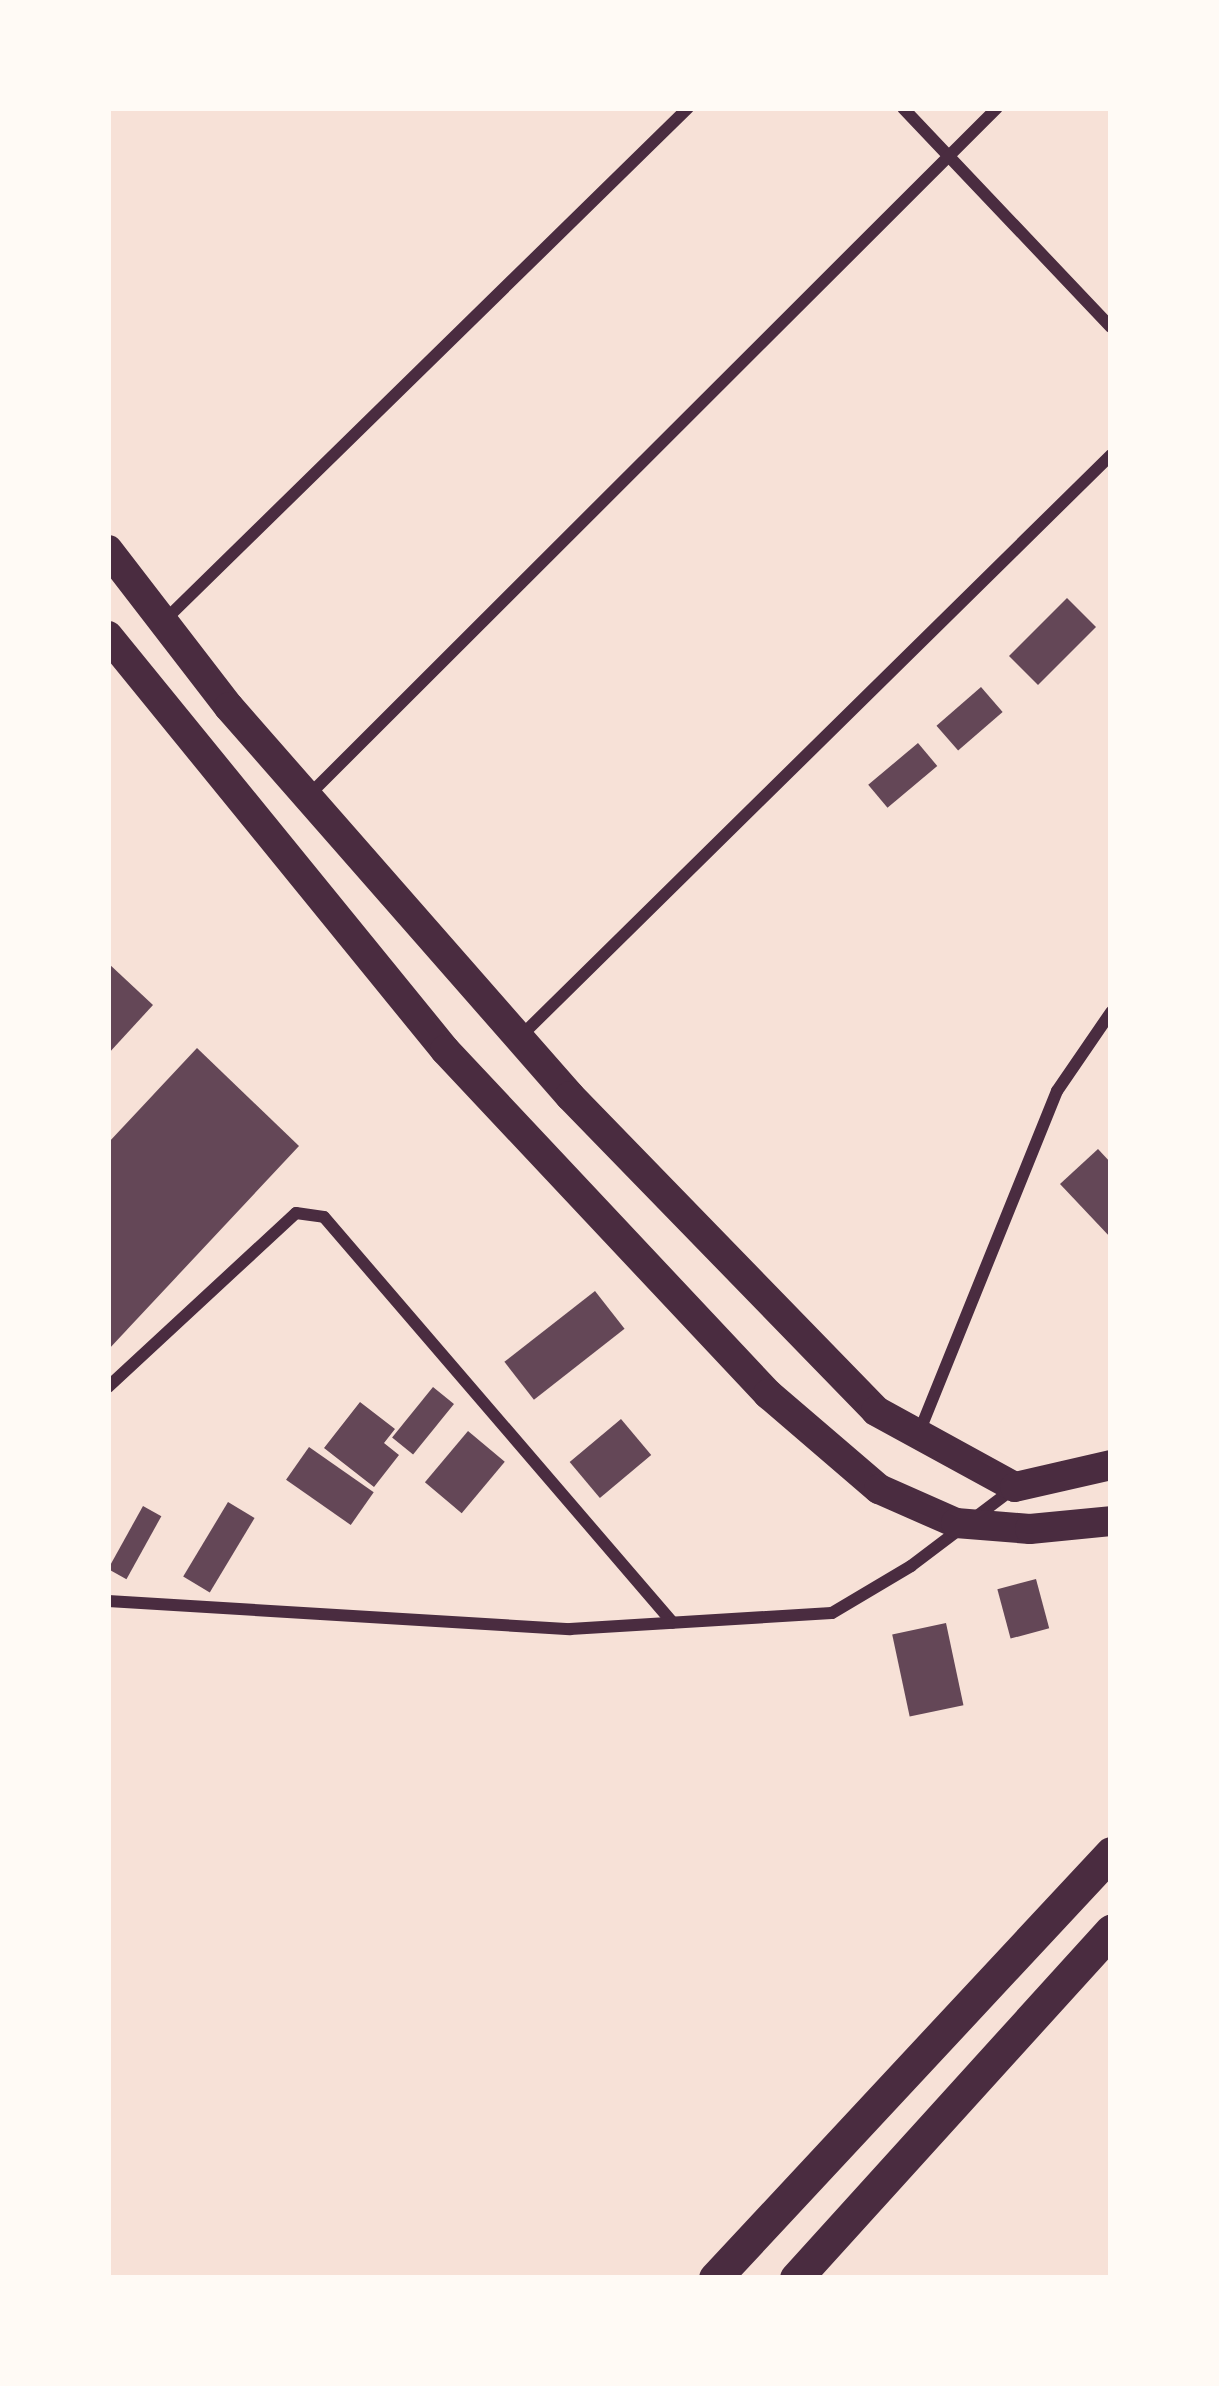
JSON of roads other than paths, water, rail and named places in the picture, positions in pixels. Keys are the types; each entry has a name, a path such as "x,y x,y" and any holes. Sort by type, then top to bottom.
{"highway":[{"path":"715,2278 1111,1853"},
{"path":"796,2278 1111,1931"}],"main road":[{"path":"108,550 308,796 519,1038 876,1412 916,1438 1015,1487 1111,1465"},
{"path":"108,636 446,1050 768,1394 879,1489 964,1524 1030,1529 1111,1521"}],"street":[{"path":"163,622 688,108"},
{"path":"903,108 950,152 1111,327"},
{"path":"308,796 997,108"},
{"path":"519,1038 1111,455"},
{"path":"916,1438 1057,1091 1111,1012"},
{"path":"108,1388 296,1214 324,1217 673,1623"},
{"path":"108,1601 569,1629 832,1613 1015,1487"}]}
